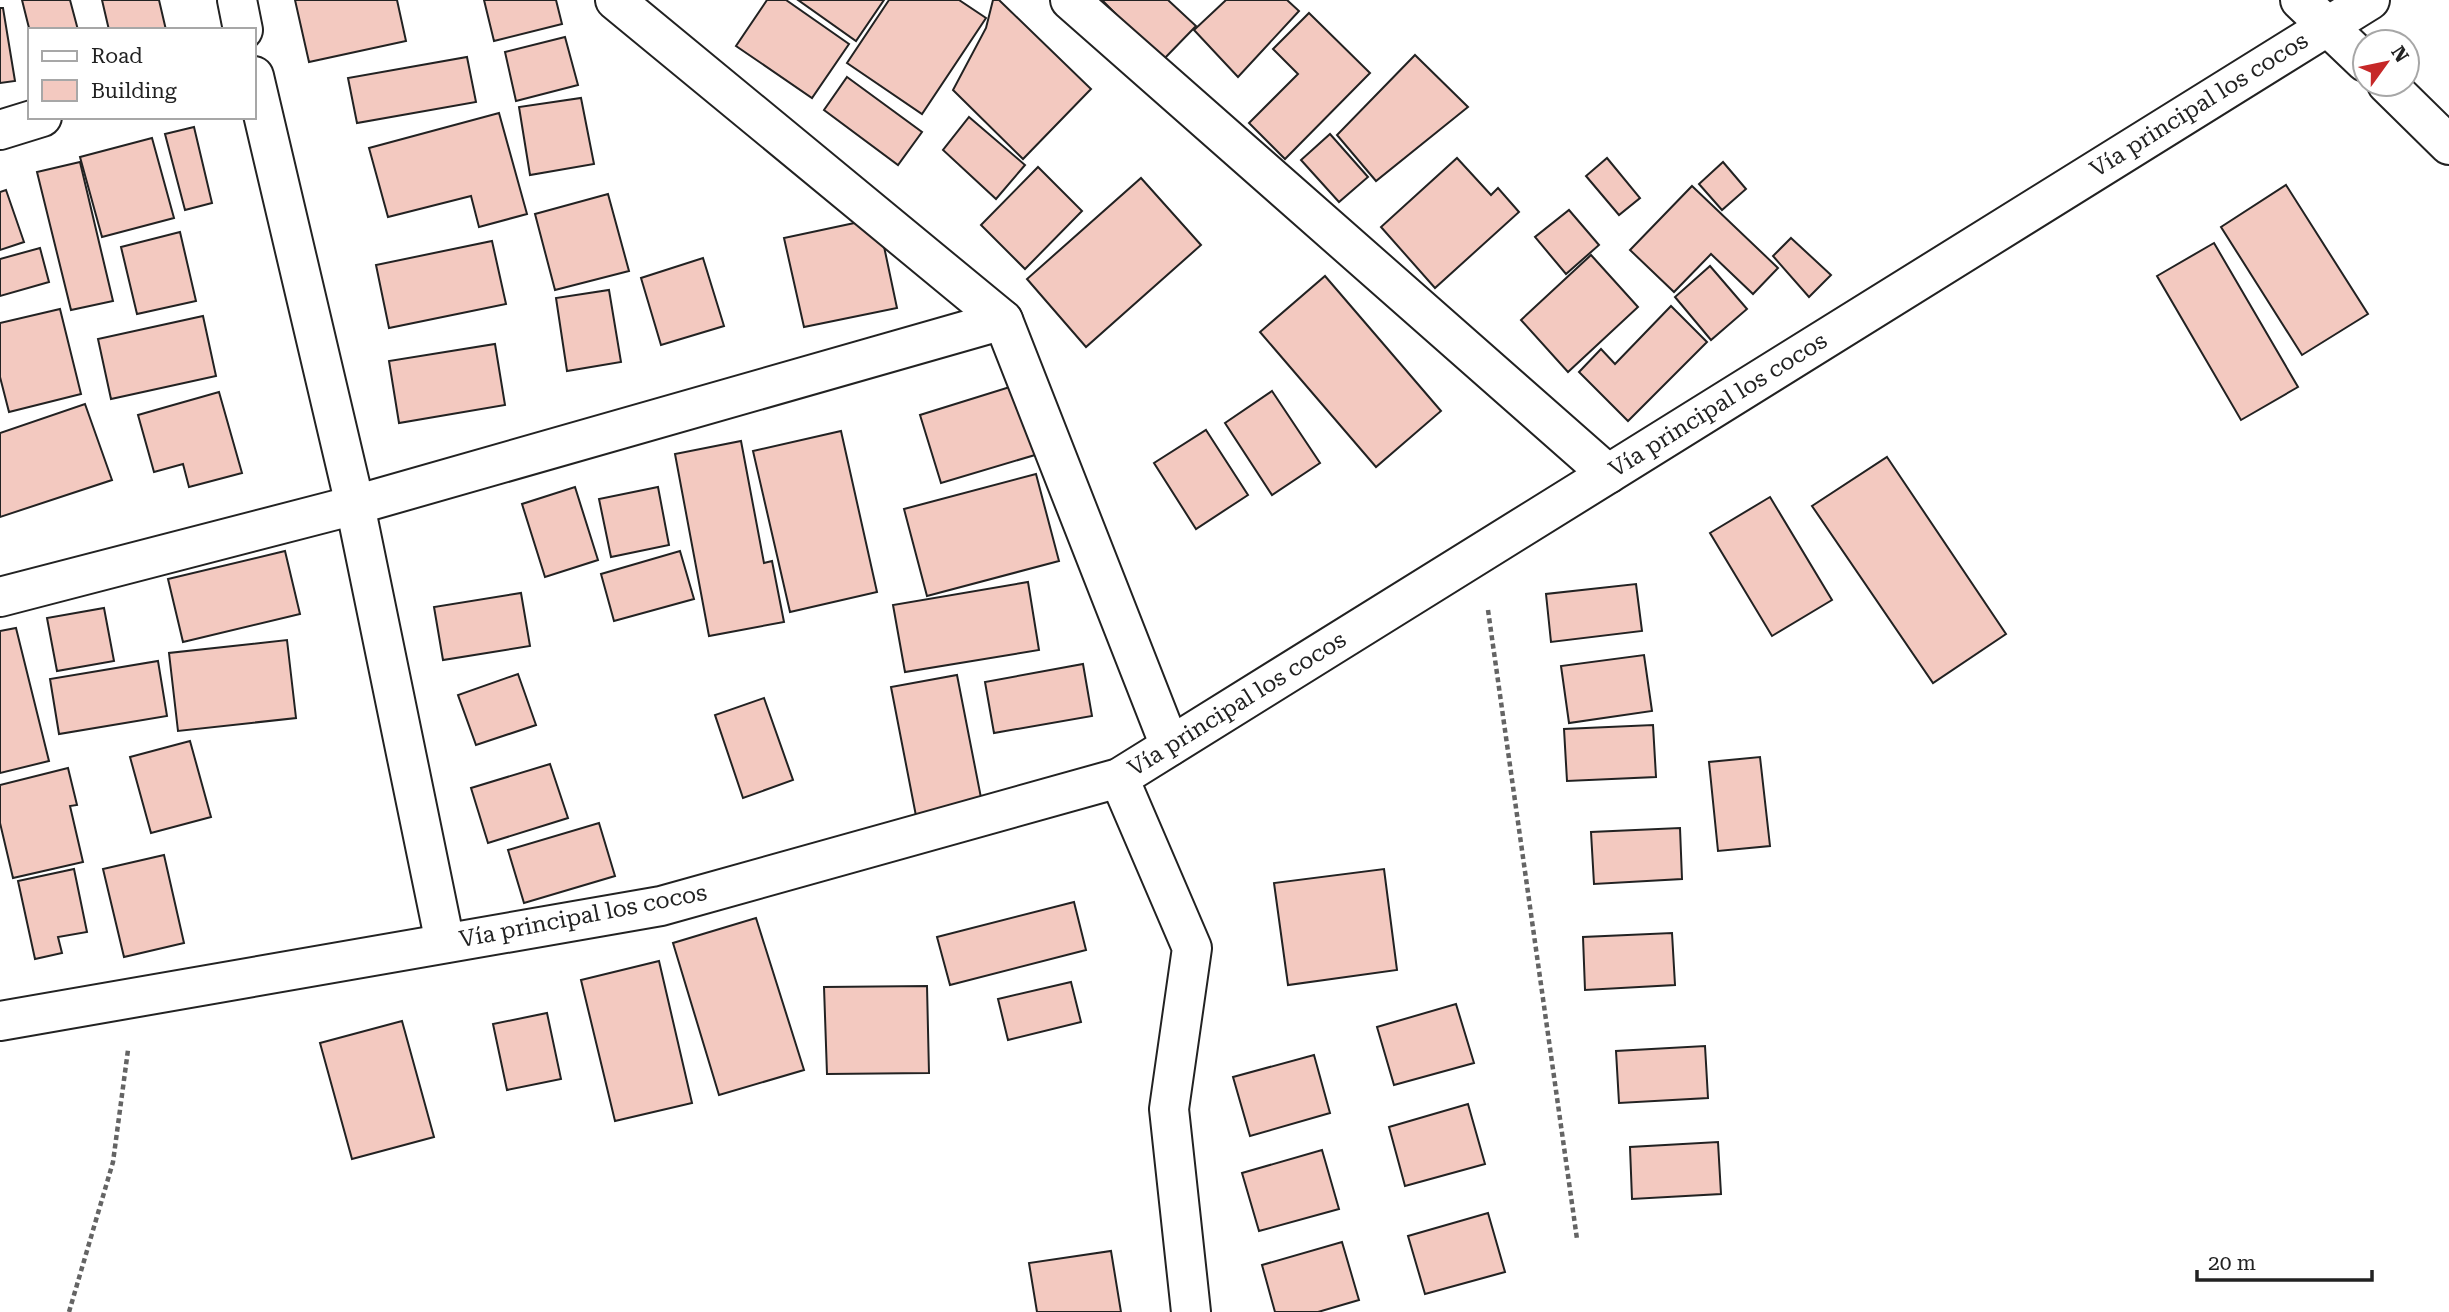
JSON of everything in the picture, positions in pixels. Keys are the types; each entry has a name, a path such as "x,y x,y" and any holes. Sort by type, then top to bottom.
{"street":[{"path":"237,0 243,28"},
{"path":"615,0 1003,320 1170,746"},
{"path":"1070,0 1608,474"},
{"name":"Vía principal los cocos","path":"0,1021 661,906 1119,778 1608,474 2314,12 2370,0"},
{"path":"2314,12 2351,48"},
{"path":"256,84 355,505 445,943"},
{"path":"2401,98 2449,145"},
{"path":"0,130 36,119"},
{"path":"0,597 355,505 1003,320"},
{"path":"1119,778 1192,948 1169,1110 1191,1312"}],"path":[{"path":"1480,553 1577,1239"},
{"path":"69,1312 113,1162 135,998"}],"building":[{"path":"22,0 70,0 77,28 29,28"},
{"path":"102,0 159,0 166,28 109,28"},
{"path":"295,0 397,0 406,41 309,62"},
{"path":"484,0 556,0 562,24 494,41"},
{"path":"767,0 786,0 849,44 812,98 736,46"},
{"path":"798,0 884,0 856,41"},
{"path":"889,0 959,0 986,18 922,114 847,63"},
{"path":"993,0 999,0 1091,89 1023,159 953,90 986,28"},
{"path":"1102,0 1168,0 1196,26 1162,61"},
{"path":"1226,0 1287,0 1299,11 1238,77 1194,30"},
{"path":"0,8 3,8 15,81 0,83"},
{"path":"1309,13 1370,73 1285,159 1249,123 1298,74 1273,49"},
{"path":"565,37 578,85 516,101 505,52"},
{"path":"1415,55 1468,107 1376,181 1337,135"},
{"path":"467,57 476,102 357,123 348,78"},
{"path":"847,77 922,132 898,165 824,110"},
{"path":"581,98 594,164 530,175 519,107"},
{"path":"499,113 527,214 479,227 471,196 388,217 369,148"},
{"path":"969,117 1025,165 996,199 943,150"},
{"path":"194,127 212,203 185,210 165,134"},
{"path":"1330,134 1368,177 1339,202 1301,160"},
{"path":"152,138 174,218 102,237 80,157"},
{"path":"1457,158 1491,195 1498,188 1519,212 1435,288 1381,227"},
{"path":"1607,158 1640,198 1619,215 1586,176"},
{"path":"80,162 113,301 71,310 37,172"},
{"path":"1723,162 1746,189 1722,210 1699,184"},
{"path":"1038,167 1082,211 1025,269 981,225"},
{"path":"1141,178 1201,245 1086,347 1027,279"},
{"path":"2286,185 2368,314 2302,355 2221,227"},
{"path":"1692,186 1778,268 1753,294 1711,254 1674,292 1630,250"},
{"path":"6,190 24,242 0,250 0,192"},
{"path":"608,194 629,271 555,290 535,214"},
{"path":"1569,210 1599,245 1566,274 1535,237"},
{"path":"878,218 897,308 804,327 784,238"},
{"path":"180,232 196,301 137,314 121,247"},
{"path":"1791,238 1831,275 1809,297 1773,256"},
{"path":"492,241 506,304 389,328 376,265"},
{"path":"2214,243 2298,387 2241,420 2157,276"},
{"path":"40,248 49,282 0,296 0,259"},
{"path":"1591,255 1638,307 1568,372 1521,320"},
{"path":"703,258 724,326 661,345 641,278"},
{"path":"1710,266 1747,309 1711,340 1675,297"},
{"path":"1325,276 1441,411 1376,467 1260,332"},
{"path":"609,290 621,362 567,371 556,298"},
{"path":"1671,306 1707,342 1628,421 1579,372 1601,349 1615,364"},
{"path":"60,309 81,394 9,412 0,377 0,323"},
{"path":"203,316 216,376 111,399 98,339"},
{"path":"495,344 505,405 399,423 389,361"},
{"path":"1013,386 1035,455 941,483 920,415"},
{"path":"1272,391 1320,463 1272,495 1225,423"},
{"path":"219,392 242,473 189,487 183,464 154,472 138,415"},
{"path":"85,404 112,480 0,517 0,433"},
{"path":"1206,430 1248,495 1196,529 1154,463"},
{"path":"841,431 877,592 790,612 753,451"},
{"path":"741,441 764,563 772,561 784,622 709,636 675,454"},
{"path":"1887,457 2006,634 1933,683 1812,506"},
{"path":"1036,474 1059,561 927,596 904,509"},
{"path":"575,487 598,560 545,577 522,504"},
{"path":"658,487 669,545 611,557 599,499"},
{"path":"1770,497 1832,600 1772,636 1710,533"},
{"path":"285,551 300,614 183,642 168,579"},
{"path":"680,551 694,599 614,621 601,574"},
{"path":"1028,582 1039,650 905,672 893,605"},
{"path":"1636,584 1642,631 1551,642 1546,594"},
{"path":"521,593 530,646 443,660 434,607"},
{"path":"104,608 114,661 57,671 47,618"},
{"path":"16,628 49,761 0,773 0,631"},
{"path":"287,640 296,718 178,731 169,653"},
{"path":"1644,655 1652,711 1569,723 1561,666"},
{"path":"158,661 167,716 59,734 50,679"},
{"path":"1083,664 1092,716 994,733 985,682"},
{"path":"518,674 536,725 476,745 458,695"},
{"path":"957,675 983,808 917,821 891,687"},
{"path":"764,698 793,780 743,798 715,715"},
{"path":"1653,725 1656,777 1567,781 1564,729"},
{"path":"190,741 211,817 151,833 130,757"},
{"path":"1760,757 1770,846 1718,851 1709,762"},
{"path":"550,764 568,818 488,843 471,788"},
{"path":"68,768 77,805 70,806 83,862 13,878 0,823 0,785"},
{"path":"599,823 615,876 524,903 508,850"},
{"path":"1680,828 1682,879 1594,884 1591,832"},
{"path":"164,855 184,943 124,957 103,869"},
{"path":"74,869 87,932 58,937 62,953 35,959 18,881"},
{"path":"1384,869 1397,970 1288,985 1274,883"},
{"path":"1074,902 1086,950 950,985 937,937"},
{"path":"756,918 804,1070 719,1095 673,943"},
{"path":"1672,933 1675,985 1585,990 1583,937"},
{"path":"659,961 692,1103 615,1121 581,980"},
{"path":"1071,982 1081,1022 1008,1040 998,999"},
{"path":"927,986 929,1073 827,1074 824,987"},
{"path":"1456,1004 1474,1063 1394,1085 1377,1027"},
{"path":"547,1013 561,1079 507,1090 493,1024"},
{"path":"402,1021 434,1137 352,1159 320,1043"},
{"path":"1705,1046 1708,1098 1619,1103 1616,1051"},
{"path":"1314,1055 1330,1113 1250,1136 1233,1077"},
{"path":"1468,1104 1485,1164 1405,1186 1389,1127"},
{"path":"1718,1142 1721,1194 1632,1199 1630,1147"},
{"path":"1322,1150 1339,1209 1259,1231 1242,1173"},
{"path":"1488,1213 1505,1272 1425,1294 1408,1236"},
{"path":"1342,1242 1359,1300 1318,1312 1275,1312 1262,1265"},
{"path":"1111,1251 1121,1312 1037,1312 1029,1263"}]}
